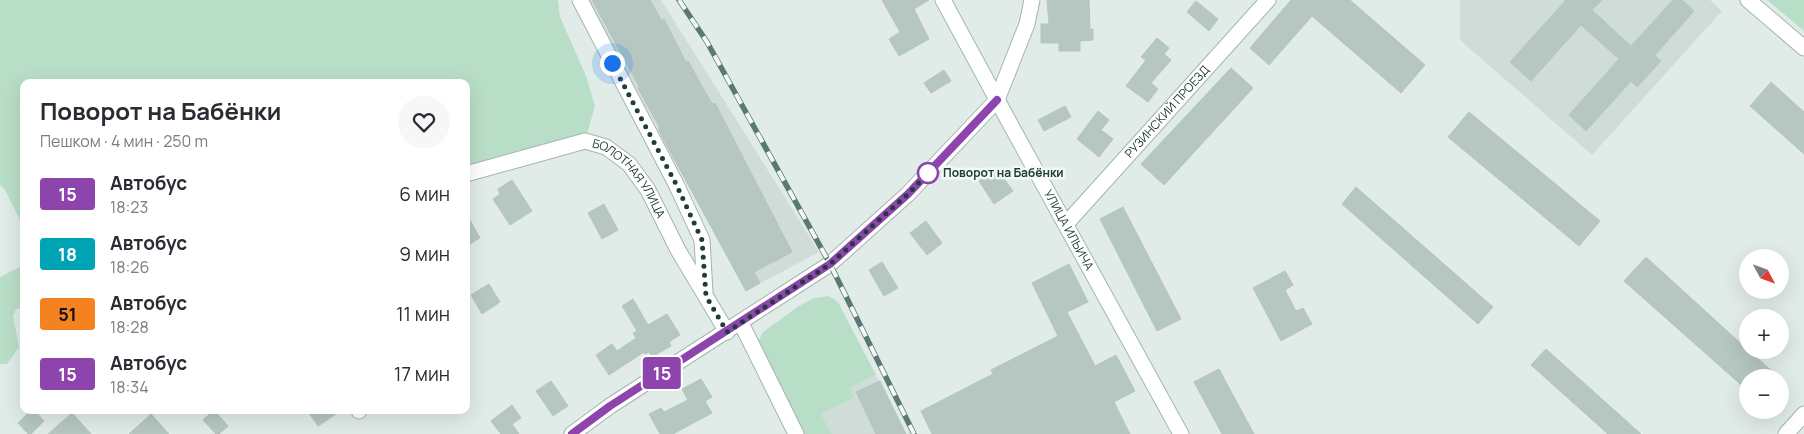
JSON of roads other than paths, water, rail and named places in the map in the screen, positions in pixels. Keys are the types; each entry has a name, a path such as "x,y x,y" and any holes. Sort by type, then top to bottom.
{"street":[{"path":"580,0 676,184 702,240 706,296"},
{"name":"УЛИЦА ИЛЬИЧА","path":"943,0 1181,434"},
{"path":"572,434 610,406 830,264 908,194 997,100 1027,24 1032,0"},
{"name":"РУЗИНСКИЙ ПРОЕЗД","path":"1066,224 1268,0"},
{"path":"1748,0 1804,48"},
{"name":"БОЛОТНАЯ УЛИЦА","path":"470,173 585,141 606,147 629,164 648,190 678,250 727,332"},
{"path":"741,322 796,434"},
{"path":"1786,434 1804,414"}],"railway":[{"path":"679,0 707,42 830,264 914,434"}],"place":[{"name":"Поворот на Бабёнки","path":"928,173"}]}
